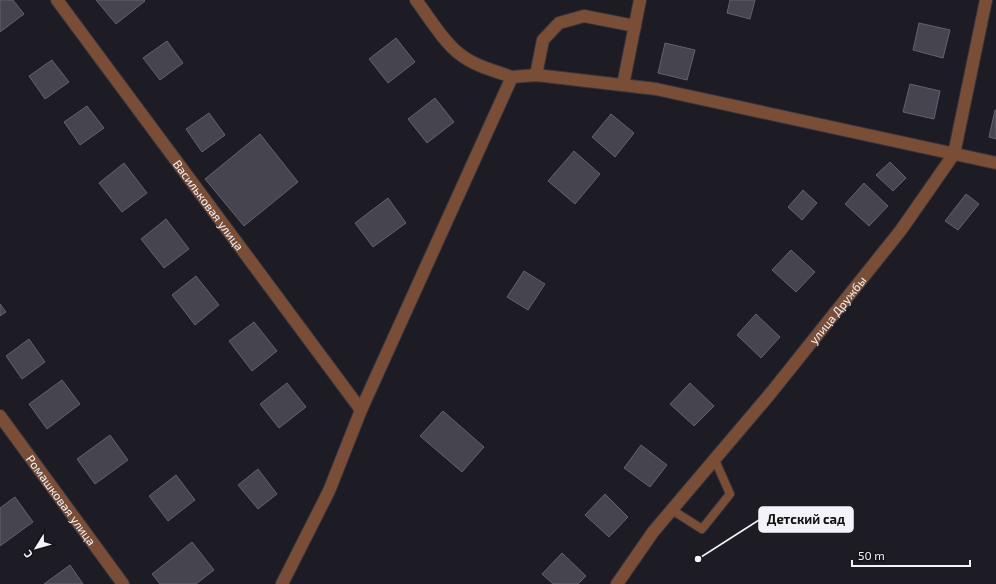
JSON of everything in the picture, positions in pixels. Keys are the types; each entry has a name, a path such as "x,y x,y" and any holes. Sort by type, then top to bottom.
{"street":[{"name":"Васильковая улица","path":"57,0 361,410"},
{"path":"416,0 446,40 460,55 472,62 512,77 536,75 656,89 996,163"},
{"path":"623,85 640,0"},
{"name":"улица Дружбы","path":"617,584 653,532 770,394 901,230 954,154 986,0"},
{"path":"536,75 543,40 560,23 584,16 635,26"},
{"path":"282,584 329,491 361,410 512,77"},
{"name":"Ромашковая улица","path":"0,416 123,584"}],"lane":[{"path":"672,510 702,529 730,494 715,460"}],"building":[{"path":"0,0 13,0 24,14 0,32"},
{"path":"96,0 144,0 145,1 116,24"},
{"path":"730,0 755,0 750,19 727,13"},
{"path":"919,23 950,30 943,58 913,50"},
{"path":"396,38 415,62 388,83 369,59"},
{"path":"167,41 183,63 160,80 143,58"},
{"path":"665,43 695,50 687,80 658,73"},
{"path":"52,60 69,82 45,99 29,76"},
{"path":"910,84 940,91 934,119 903,112"},
{"path":"435,98 454,122 427,143 408,119"},
{"path":"87,106 104,128 80,145 64,122"},
{"path":"996,110 996,139 989,137"},
{"path":"209,113 225,135 202,152 186,129"},
{"path":"611,114 634,133 615,157 592,137"},
{"path":"260,134 298,182 244,226 205,179"},
{"path":"574,151 600,174 575,204 548,181"},
{"path":"890,162 906,178 893,191 876,175"},
{"path":"124,163 147,193 122,212 99,183"},
{"path":"864,183 888,206 869,226 845,204"},
{"path":"803,190 817,203 802,220 788,207"},
{"path":"966,194 979,204 958,230 945,221"},
{"path":"388,198 406,223 373,247 355,223"},
{"path":"166,219 189,249 164,268 141,239"},
{"path":"791,250 815,272 796,292 772,270"},
{"path":"524,271 545,284 528,310 507,297"},
{"path":"196,276 219,305 195,325 172,295"},
{"path":"0,304 6,312 0,316"},
{"path":"756,314 780,337 761,358 737,335"},
{"path":"254,322 277,351 252,371 229,341"},
{"path":"29,339 45,362 22,379 6,356"},
{"path":"62,380 80,404 47,429 29,404"},
{"path":"287,383 306,407 279,428 260,404"},
{"path":"690,383 714,406 694,426 670,404"},
{"path":"443,411 484,447 462,472 420,436"},
{"path":"110,435 128,460 95,484 77,459"},
{"path":"641,445 667,465 650,487 624,468"},
{"path":"258,469 277,494 258,509 238,485"},
{"path":"176,475 195,500 168,521 149,496"},
{"path":"605,494 628,517 609,537 585,515"},
{"path":"15,497 33,522 0,546 0,508"},
{"path":"192,542 214,570 196,584 160,584 152,574"},
{"path":"562,553 586,576 578,584 553,584 542,574"},
{"path":"70,565 83,584 44,584"}],"place":[{"name":"Детский сад","path":"698,559"}]}
